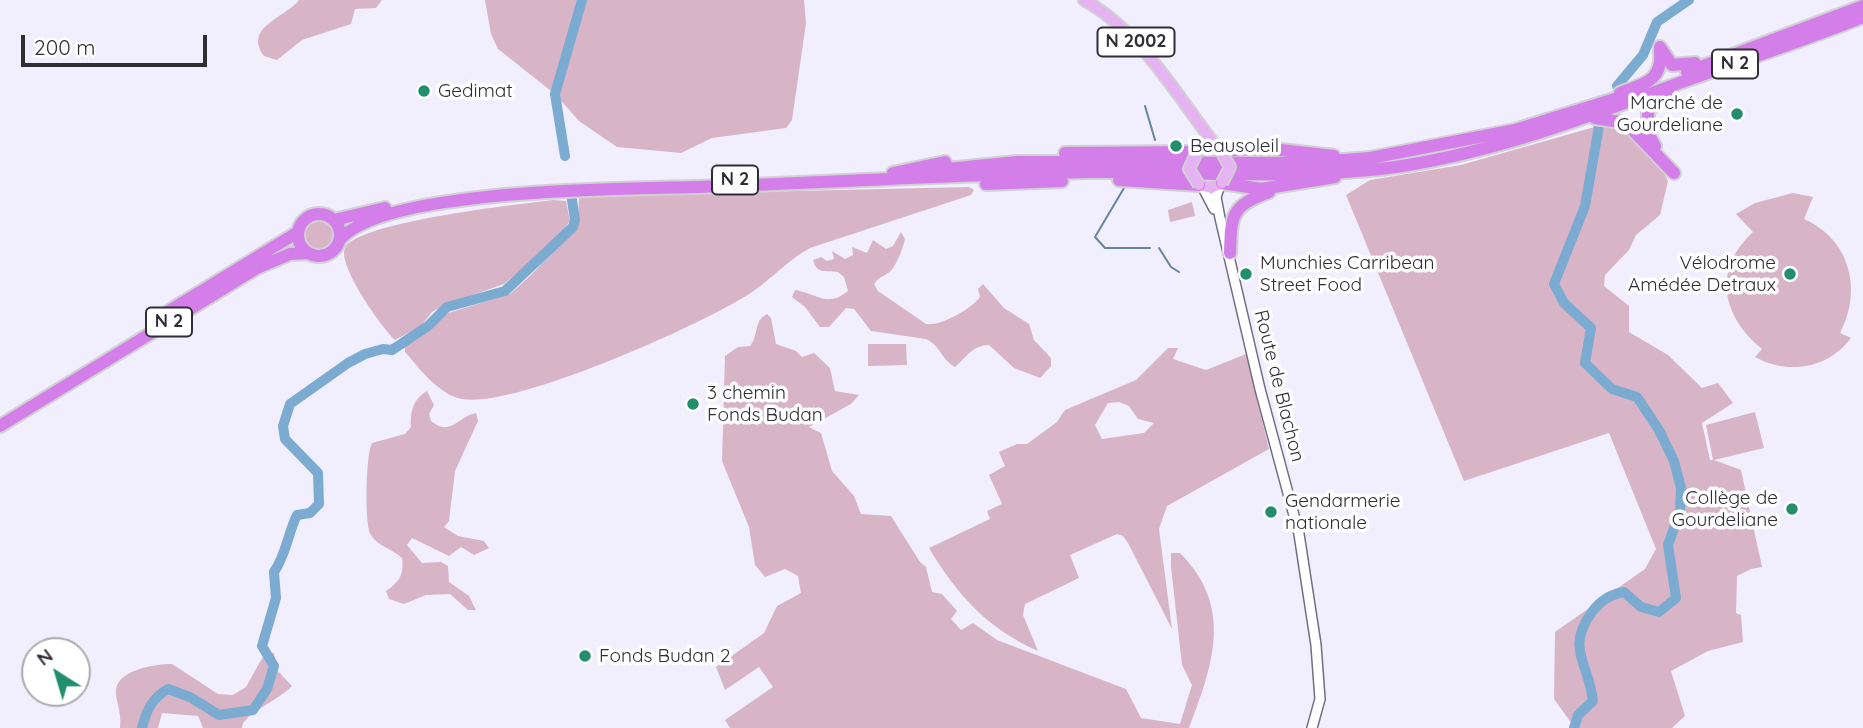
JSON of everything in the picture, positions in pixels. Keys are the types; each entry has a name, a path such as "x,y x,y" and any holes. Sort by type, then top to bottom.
{"highway":[{"name":"N 2","path":"0,426 257,268 290,254 327,254 360,225 393,214 515,195 894,177 1017,162 1328,162 1467,141 1568,114 1788,33 1863,14"},
{"name":"N 2","path":"0,418 298,232 302,223 314,214 325,214 334,220 412,203 542,189 1028,173 1372,169 1473,151 1587,119 1863,14"},
{"path":"1595,106 1646,83 1656,75 1662,64 1660,47 1669,63 1684,66 1788,33"},
{"path":"1587,119 1605,118 1626,123 1677,169 1651,141 1646,120 1652,104 1674,85"},
{"path":"1220,150 1253,148 1332,155 1371,153 1436,145 1568,114"},
{"path":"894,177 993,156 1134,150 1198,151"},
{"path":"1221,184 1261,189 1372,169"},
{"path":"894,177 979,184 1124,180 1200,186"},
{"path":"1230,253 1231,221 1239,207 1289,184"},
{"path":"334,220 340,234 339,241"},
{"path":"298,232 298,240 307,253"}],"main road":[{"name":"N 2002","path":"1084,0 1117,22 1220,150"},
{"path":"1198,151 1211,147 1220,150 1230,167 1221,184 1200,186 1189,169 1198,151 1200,127"}],"street":[{"name":"Route de Blachon","path":"1221,184 1216,197 1220,218 1259,384 1299,535 1316,645 1320,699 1312,728"},
{"name":"Route de Blachon","path":"1200,186 1220,218"}],"shaded area":[{"path":"299,0 382,0 376,8 355,9 351,24 302,40 277,60 264,56 259,46 262,30"},
{"path":"485,0 804,0 806,23 792,120 786,128 712,138 681,153 617,147 579,121 555,94 498,49 491,34"},
{"path":"1605,124 1621,125 1659,163 1668,181 1660,215 1636,235 1629,250 1605,275 1604,286 1629,306 1629,332 1668,355 1702,388 1718,383 1733,403 1702,423 1710,460 1713,460 1706,425 1755,412 1764,448 1714,460 1741,470 1762,567 1737,576 1736,613 1741,615 1743,642 1708,651 1671,671 1685,716 1672,728 1575,728 1554,699 1555,632 1645,569 1656,549 1609,433 1464,481 1346,195 1370,180 1461,165"},
{"path":"969,187 974,190 971,195 810,248 746,296 689,326 562,379 521,391 487,399 454,397 430,380 405,352 405,347 445,314 510,294 578,226 579,196"},
{"name":"Vélodrome Amédée Detraux","path":"1793,193 1813,197 1804,219 1832,239 1842,253 1851,283 1851,300 1840,333 1851,338 1831,357 1807,366 1794,367 1768,363 1755,357 1762,349 1738,322 1727,292 1731,262 1753,232 1736,214 1755,203"},
{"path":"553,200 566,201 570,221 557,240 504,284 444,305 432,312 421,326 395,340 371,310 354,281 344,256 345,248 356,239 407,222"},
{"path":"1192,202 1195,216 1170,222 1168,210"},
{"path":"319,218 330,223 335,234 330,245 319,250 308,245 303,234 308,223"},
{"path":"901,232 905,239 900,254 891,270 874,284 878,291 926,324 932,324 956,316 971,306 980,297 978,289 983,284 1004,308 1029,324 1034,340 1051,358 1051,366 1040,378 1014,368 989,345 973,350 955,367 926,339 871,331 854,309 846,308 829,327 820,327 805,307 792,297 795,290 828,299 841,296 848,291 844,277 838,272 819,270 813,260 821,257 827,261 834,259 832,251 845,259 853,255 852,247 867,253 873,240 886,249 893,246"},
{"path":"767,314 771,318 776,344 796,351 802,357 814,353 830,368 835,391 859,395 851,404 809,427 821,433 832,471 854,496 861,514 891,516 920,562 926,567 932,592 942,594 957,611 951,619 961,630 973,623 997,640 1126,689 1141,718 1180,724 1192,685 1182,665 1171,567 1171,553 1180,553 1197,573 1208,594 1213,615 1211,659 1189,728 730,728 725,720 773,687 759,667 725,690 716,667 764,633 777,606 801,593 798,576 785,569 765,577 755,565 749,527 722,461 725,356 738,347 750,346 760,321"},
{"path":"868,344 906,344 907,365 868,366"},
{"path":"1168,348 1178,348 1173,359 1206,370 1246,354 1269,449 1167,506 1159,529 1172,629 1128,543 1123,536 1117,534 1070,555 1079,578 1025,604 1023,615 1038,651 1004,632 975,609 951,581 929,548 990,519 987,511 1002,504 989,475 1005,466 999,452 1017,444 1027,444 1057,422 1065,410 1136,380","holes":["1119,402 1129,406 1138,419 1154,423 1144,433 1102,439 1095,425 1108,403"]},
{"path":"427,391 434,405 429,414 431,421 438,425 449,427 476,413 478,421 455,471 449,521 444,527 458,536 484,541 489,548 474,555 461,547 449,556 412,538 407,545 422,563 441,562 448,566 449,582 469,596 476,610 468,610 450,594 426,595 404,604 389,599 386,591 400,577 402,558 377,542 369,528 368,460 372,443 405,434 411,427 412,411 416,402"},
{"path":"266,651 274,653 276,669 292,686 254,712 243,723 242,728 203,728 198,716 162,713 158,728 120,728 116,690 123,677 139,669 172,664 218,694 233,695 246,687"}],"waterway":[{"path":"565,156 555,94 582,0"},
{"path":"1617,86 1643,55 1657,22 1689,0"},
{"path":"1145,106 1155,140"},
{"path":"1574,728 1578,715 1593,701 1579,646 1584,625 1592,612 1606,599 1624,592 1641,607 1659,612 1676,598 1668,545 1680,511 1681,488 1674,461 1659,430 1637,397 1612,389 1585,363 1591,328 1564,303 1554,284 1585,206 1599,126"},
{"path":"1124,188 1095,237 1105,248 1150,248"},
{"path":"142,728 150,706 168,689 190,697 219,715 253,710 267,689 274,666 262,646 276,598 274,572 297,515 310,513 319,504 318,473 285,439 283,426 290,404 348,363 365,354 383,349 392,350 428,326 447,307 505,291 573,227 575,220 572,200"},
{"path":"1159,248 1171,267 1179,272"}],"place":[{"name":"Gedimat","path":"424,91"},
{"name":"Marché de Gourdeliane","path":"1737,114"},
{"name":"Beausoleil","path":"1176,146"},
{"name":"Munchies Carribean Street Food","path":"1246,274"},
{"name":"Vélodrome Amédée Detraux","path":"1790,274"},
{"name":"3 chemin Fonds Budan","path":"693,404"},
{"name":"Collège de Gourdeliane","path":"1792,509"},
{"name":"Gendarmerie nationale","path":"1271,512"},
{"name":"Fonds Budan 2","path":"585,656"}]}
